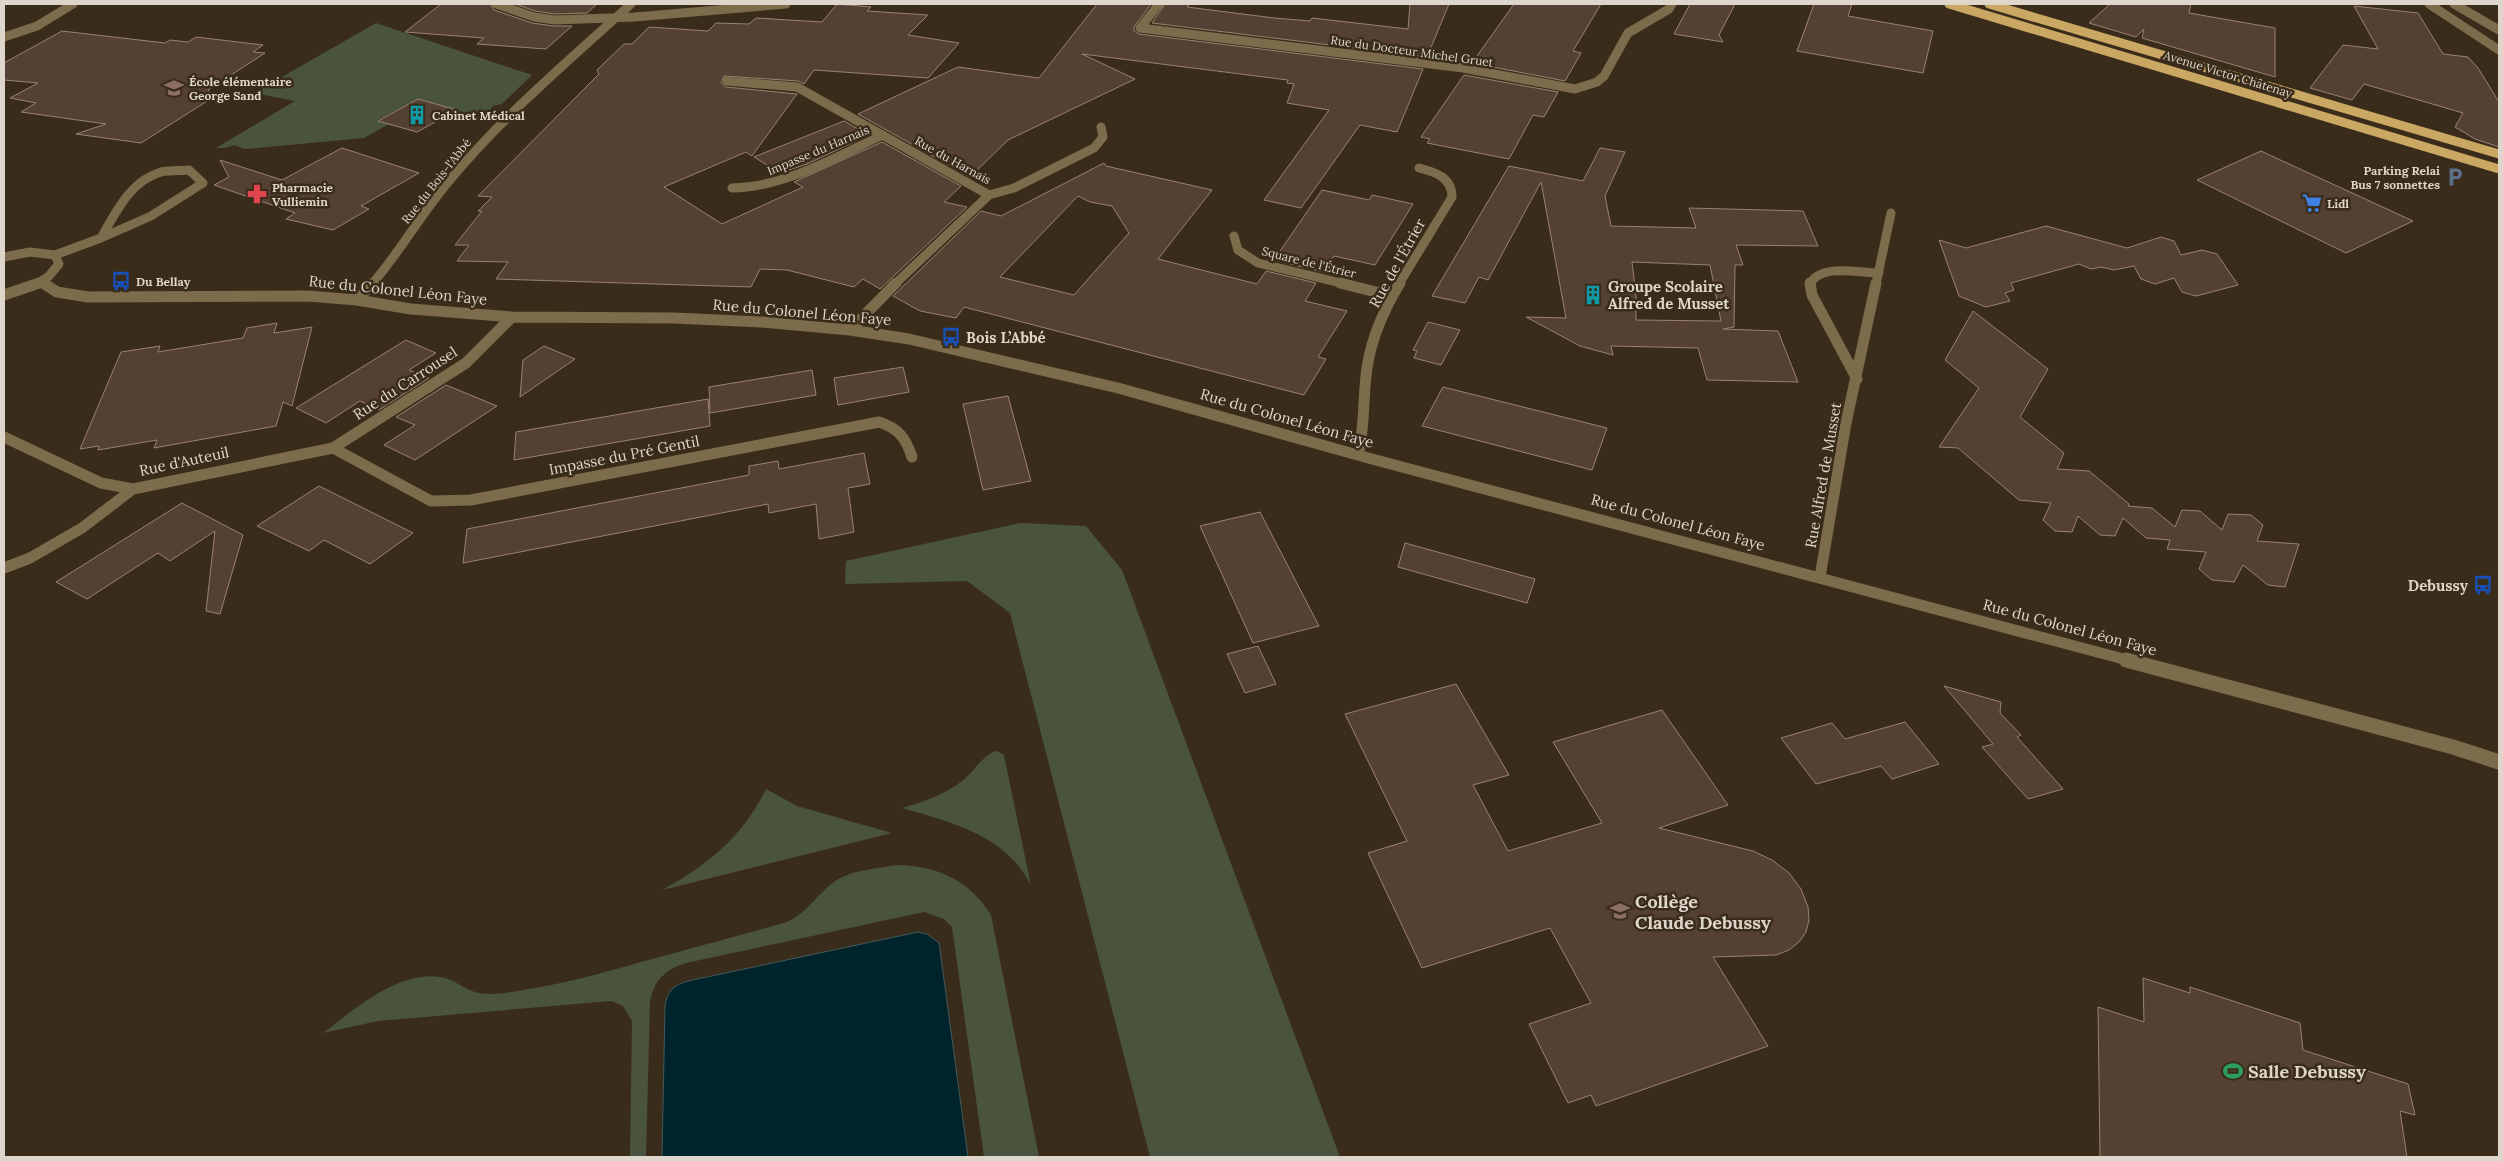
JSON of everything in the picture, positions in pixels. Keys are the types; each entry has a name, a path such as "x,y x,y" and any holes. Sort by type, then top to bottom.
{"main road":[{"name":"Avenue Victor Châtenay","path":"1949,4 2499,169"},
{"name":"Avenue Victor Châtenay","path":"1989,4 2499,154"}],"street":[{"path":"4,37 37,26 73,4"},
{"path":"496,4 544,19 616,17 767,7 786,4"},
{"name":"Rue du Bois-l'Abbé","path":"357,300 385,272 429,207 489,135 630,4"},
{"name":"Rue du Docteur Michel Gruet","path":"1159,4 1140,28 1463,68 1575,89 1591,87 1600,82 1628,32 1669,9 1672,4"},
{"path":"2429,4 2458,21 2499,50"},
{"path":"2454,4 2499,30"},
{"name":"Rue du Harnais","path":"727,81 797,87 989,194 866,312 850,330"},
{"path":"989,194 1014,188 1094,148 1103,137 1101,127"},
{"name":"Impasse du Harnais","path":"732,188 750,188 771,184 882,135"},
{"name":"Rue de l'Étrier","path":"1358,455 1364,430 1368,362 1388,304 1452,197 1451,185 1446,179 1418,168"},
{"path":"4,257 30,251 45,251 55,255 101,238 180,199 203,183 188,170 161,172 142,180 128,194 101,238"},
{"name":"Rue Alfred de Musset","path":"1820,577 1846,423 1857,379 1891,213"},
{"name":"Square de l'Étrier","path":"1234,236 1234,241 1239,251 1258,263 1392,296"},
{"path":"4,295 41,282 56,270 59,264 55,255"},
{"path":"1857,379 1812,295 1810,283 1813,278 1825,273 1878,273"},
{"name":"Rue du Colonel Léon Faye","path":"41,282 51,290 61,294 88,297 281,295 357,300 412,309 512,317 674,318 761,322 850,330 957,349 1100,383 1358,455 2443,744 2499,762"},
{"name":"Rue du Carrousel","path":"333,448 466,362 512,317"},
{"name":"Impasse du Pré Gentil","path":"333,448 431,500 471,500 879,422 897,428 908,442 912,457"},
{"path":"4,437 101,483 133,489"},
{"name":"Rue d'Auteuil","path":"4,568 30,558 82,528 133,489 333,448"}],"green space":[{"path":"376,23 532,75 502,104 493,106 480,122 455,115 456,110 418,99 378,120 389,124 364,138 245,149 234,145 216,148 295,101 254,93"},
{"path":"1020,523 1086,526 1122,570 1340,1157 1150,1157 1010,613 967,581 845,584 846,561"},
{"path":"997,751 1004,755 1031,886 1021,869 993,843 940,819 902,808 925,801 955,786 988,755"},
{"path":"766,789 797,806 892,833 662,890 694,870 723,848 747,821"},
{"path":"897,865 926,868 951,877 973,893 991,915 1039,1157 984,1157 952,927 944,919 924,912 686,963 679,965 662,976 654,987 650,1001 646,1157 630,1157 632,1021 623,1006 611,1001 378,1021 323,1033 363,1003 408,980 440,977 475,992 497,994 575,980 784,923 798,915 828,887 841,878 865,870"}],"water":[{"path":"918,932 927,934 939,943 968,1157 662,1157 665,1006 667,996 672,989 688,981"}],"building":[{"path":"441,4 490,4 494,10 532,23 572,26 546,49 477,44 484,38 405,32"},
{"path":"515,4 597,4 587,13 555,14 535,11"},
{"path":"837,4 871,7 867,11 928,15 908,35 959,43 928,78 814,70 804,84 798,81 724,76 721,83 726,87 797,94 752,156 746,152 664,187 722,224 803,187 794,182 882,142 961,186 944,202 967,207 880,289 863,279 854,287 787,270 760,269 751,287 496,279 508,262 457,261 469,245 455,245 482,211 478,211 492,197 478,196 599,74 597,70 624,44 632,44 649,27 708,31 716,23 749,24 756,18 822,22"},
{"path":"1097,4 1151,4 1134,27 1134,31 1139,34 1423,69 1397,132 1360,125 1301,208 1264,200 1329,110 1287,103 1294,84 1287,83 1288,80 1082,54 1135,79 1008,140 970,177 858,114 958,67 1039,78"},
{"path":"1165,4 1190,4 1187,7 1274,18 1310,21 1312,18 1408,29 1410,4 1449,4 1427,57 1152,23"},
{"path":"1514,4 1601,4 1573,51 1581,53 1565,81 1472,63"},
{"path":"1690,4 1735,4 1719,35 1723,42 1674,34"},
{"path":"1814,4 1852,4 1848,16 1933,31 1923,73 1797,51"},
{"path":"2110,4 2191,4 2189,13 2275,28 2275,77 2142,38 2144,29 2136,37 2089,23"},
{"path":"2354,6 2418,13 2443,54 2468,57 2478,68 2499,102 2499,147 2475,139 2455,127 2463,113 2364,84 2352,100 2310,88 2343,45 2378,49"},
{"path":"62,31 165,43 170,40 188,42 196,37 263,45 253,52 265,53 208,90 212,98 141,143 76,134 106,124 21,112 36,103 10,98 38,83 4,80 4,63"},
{"path":"1464,75 1558,92 1544,117 1533,115 1509,159 1427,143 1430,139 1421,137"},
{"name":"Cabinet Médical","path":"418,99 457,110 417,132 378,121"},
{"path":"844,121 869,135 807,164 780,173 754,157"},
{"path":"342,148 419,173 361,206 369,209 333,230 286,219 295,213 214,185 229,177 220,160 282,180"},
{"path":"1600,148 1625,152 1605,196 1611,226 1696,228 1689,208 1803,211 1818,246 1736,245 1743,265 1735,265 1734,327 1723,329 1778,331 1798,382 1707,380 1698,348 1611,346 1613,355 1580,346 1526,317 1566,318 1541,182 1488,280 1479,277 1465,303 1432,296 1509,166 1583,181","holes":["1632,262 1710,265 1721,321 1636,320 1636,295"]},
{"path":"2261,151 2413,221 2346,253 2197,180"},
{"path":"1104,163 1106,166 1212,190 1158,259 1257,284 1266,271 1316,283 1305,301 1347,311 1318,357 1326,359 1304,395 964,307 956,318 920,311 893,296 981,211 1001,216","holes":["1078,196 1090,202 1112,206 1129,233 1074,295 1000,277"]},
{"path":"1322,190 1369,200 1372,195 1413,204 1375,265 1334,256 1323,272 1274,260"},
{"path":"2046,226 2127,248 2161,237 2174,241 2181,255 2202,250 2217,254 2238,285 2196,296 2182,292 2174,278 2155,284 2141,279 2134,266 2114,270 2101,267 2091,269 2079,264 2011,283 2014,290 2005,293 2010,301 1986,307 1959,296 1939,240 1966,248"},
{"path":"1973,311 2048,369 2020,417 2064,453 2057,469 2089,471 2129,504 2128,506 2152,508 2175,527 2182,510 2200,511 2222,530 2228,514 2251,515 2263,525 2257,541 2299,544 2285,587 2268,585 2243,565 2234,582 2212,580 2199,569 2206,552 2167,549 2170,540 2146,538 2123,518 2115,536 2100,535 2078,516 2072,532 2055,531 2043,520 2051,503 2019,500 1958,448 1939,447 1979,388 1945,360"},
{"path":"1428,322 1460,330 1441,365 1414,358 1417,351 1413,350"},
{"path":"277,323 274,333 312,327 292,406 283,402 276,426 154,448 157,440 98,450 99,446 80,449 121,352 160,346 158,352 243,338 247,328"},
{"path":"406,340 436,353 409,370 429,378 379,410 360,401 326,423 296,408"},
{"path":"544,346 575,359 520,397 523,360"},
{"path":"903,367 909,392 838,405 834,378"},
{"path":"812,370 816,395 710,413 709,387"},
{"path":"446,385 497,406 415,460 384,445 415,425 396,417"},
{"path":"1443,387 1607,428 1592,470 1422,426"},
{"path":"1008,396 1031,481 983,490 963,404"},
{"path":"708,399 710,426 514,460 516,432"},
{"path":"864,453 870,484 848,488 854,532 819,539 816,504 769,513 768,504 463,563 467,529 749,475 749,466 778,461 779,469"},
{"path":"319,486 413,533 370,564 324,540 309,551 257,526"},
{"path":"182,503 243,535 220,614 206,611 215,531 170,561 158,553 87,599 56,582"},
{"path":"1260,512 1319,626 1253,643 1200,526"},
{"path":"1405,543 1535,579 1527,603 1398,567"},
{"path":"1258,646 1276,684 1245,693 1227,654"},
{"path":"1456,684 1509,775 1473,785 1508,851 1602,823 1553,742 1662,710 1728,805 1659,828 1753,851 1772,860 1789,873 1801,889 1808,907 1809,920 1806,932 1799,942 1789,950 1776,955 1713,957 1768,1046 1596,1106 1591,1095 1568,1103 1529,1024 1591,1003 1550,928 1422,968 1368,853 1407,841 1345,714"},
{"path":"1944,686 2001,702 2000,713 2021,735 2017,737 2063,789 2028,799 1982,747 1993,744"},
{"path":"1905,722 1939,764 1892,779 1881,766 1816,784 1781,738 1832,723 1845,739"},
{"name":"Salle Debussy","path":"2143,978 2190,993 2190,987 2300,1023 2303,1050 2408,1084 2415,1115 2400,1111 2407,1157 2100,1157 2098,1007 2144,1022"}],"place":[{"name":"École élémentaire George Sand","path":"174,88"},
{"name":"Cabinet Médical","path":"417,115"},
{"name":"Parking Relai Bus 7 sonnettes","path":"2455,177"},
{"name":"Pharmacie Vulliemin","path":"257,194"},
{"name":"Lidl","path":"2312,203"},
{"name":"Du Bellay","path":"121,281"},
{"name":"Groupe Scolaire Alfred de Musset","path":"1593,295"},
{"name":"Bois L’Abbé","path":"951,337"},
{"name":"Debussy","path":"2483,585"},
{"name":"Collège Claude Debussy","path":"1620,911"},
{"name":"Salle Debussy","path":"2233,1071"}]}
